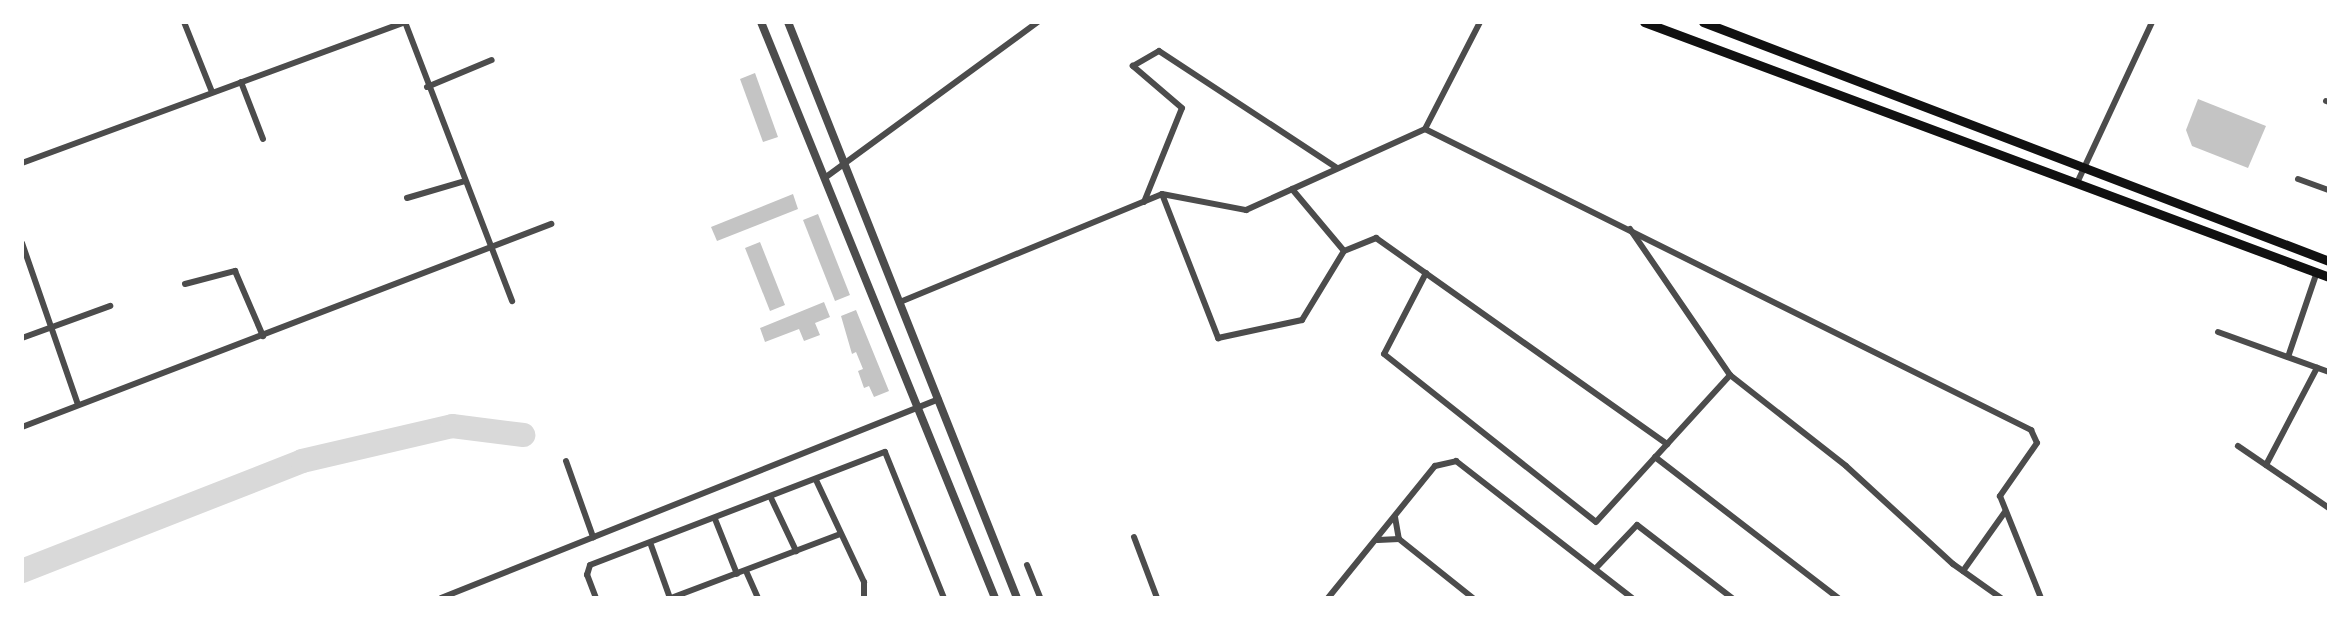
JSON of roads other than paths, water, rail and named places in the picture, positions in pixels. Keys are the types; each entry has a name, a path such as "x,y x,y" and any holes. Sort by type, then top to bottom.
{"main road":[{"path":"1644,22 2329,277"},
{"path":"1703,22 2082,170 2329,261"}],"street":[{"path":"184,22 212,92"},
{"path":"22,163 405,22 427,87 512,301"},
{"path":"761,22 995,598"},
{"path":"788,22 848,163 1017,598"},
{"path":"826,177 1038,22"},
{"path":"900,302 1162,194 1246,210 1425,129 1480,22"},
{"path":"2077,183 2152,22"},
{"path":"1144,202 1182,108 1133,66 1159,51 1337,168"},
{"path":"427,87 492,60"},
{"path":"241,82 263,139"},
{"path":"1425,129 2031,430 2037,443 2001,490 2005,512 2041,598"},
{"path":"2298,179 2329,190"},
{"path":"407,198 465,181"},
{"path":"1292,189 1344,251"},
{"path":"1162,194 1218,338 1302,320 1344,251 1376,238 1667,444"},
{"path":"22,427 490,250 551,224"},
{"path":"1630,229 1730,375 1846,466 1963,571 2001,598"},
{"path":"22,243 54,325 78,405"},
{"path":"185,284 235,271 263,336"},
{"path":"2288,357 2317,272"},
{"path":"1426,273 1384,354 1596,522 1730,375"},
{"path":"22,338 110,306"},
{"path":"2218,332 2329,372"},
{"path":"2266,465 2317,368"},
{"path":"441,598 939,399"},
{"path":"2238,446 2329,508"},
{"path":"596,598 587,575 590,565 651,545 880,453 891,455 944,598"},
{"path":"1655,457 1838,598"},
{"path":"566,461 593,537"},
{"path":"1328,598 1435,466 1456,461 1597,567 1632,598"},
{"path":"816,480 864,582 864,598"},
{"path":"771,498 796,551"},
{"path":"1963,571 2005,512"},
{"path":"1395,517 1399,539 1463,595 1473,598"},
{"path":"715,519 737,574"},
{"path":"1597,567 1637,525 1732,598"},
{"path":"651,545 670,598 840,534"},
{"path":"1134,537 1157,598"},
{"path":"1377,540 1399,539"},
{"path":"1027,565 1040,598"},
{"path":"746,571 758,598"}],"waterway":[{"path":"22,571 302,461 452,426 523,435"}]}
